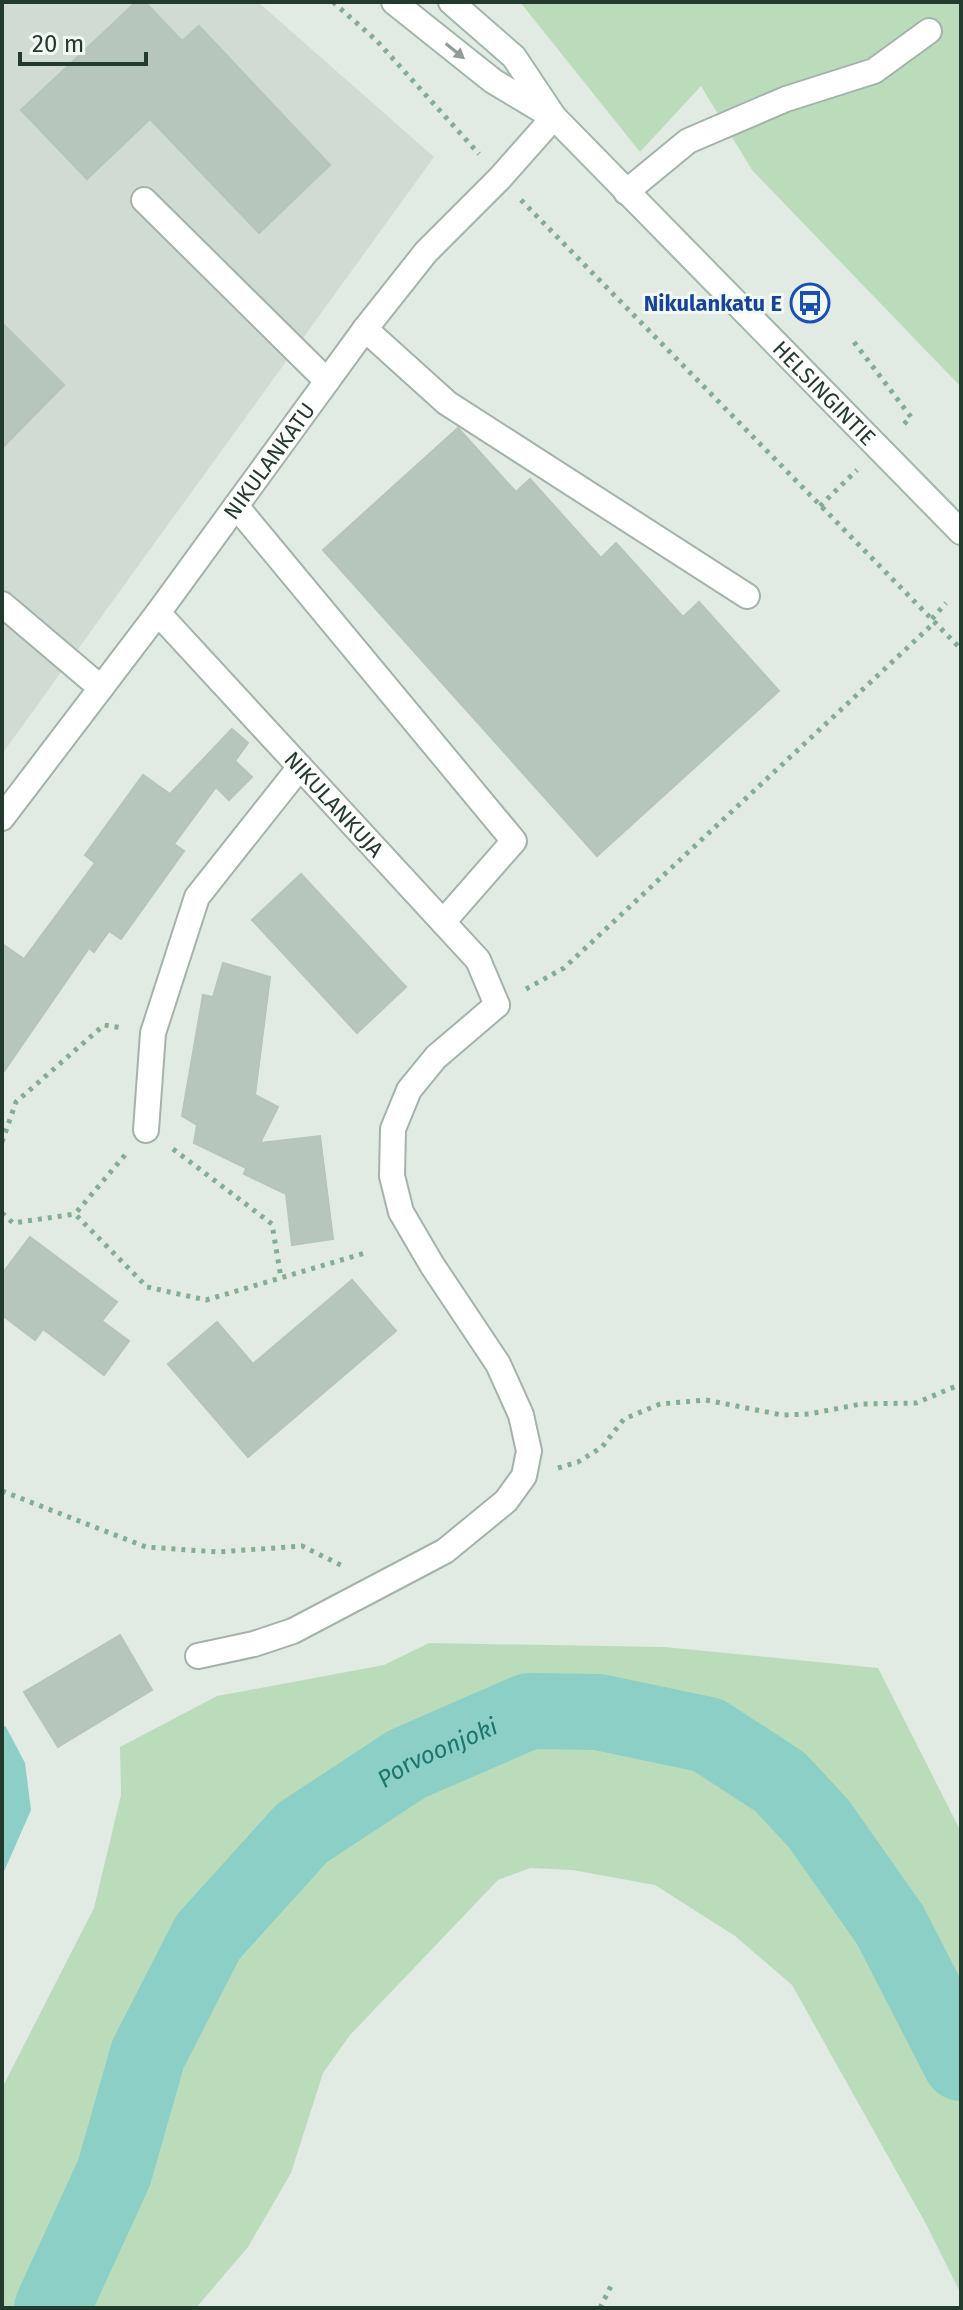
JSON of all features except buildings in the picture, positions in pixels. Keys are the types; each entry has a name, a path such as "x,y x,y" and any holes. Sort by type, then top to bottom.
{"street":[{"name":"HELSINGINTIE","path":"394,2 493,81 554,117"},
{"name":"HELSINGINTIE","path":"451,2 514,57 554,117 961,532"},
{"path":"626,192 688,141 786,99 874,71 929,31"},
{"name":"NIKULANKATU","path":"2,818 158,613 365,329 426,252 500,178 554,117"},
{"path":"144,200 327,381"},
{"path":"365,329 447,403 747,596"},
{"path":"236,506 514,841 443,922"},
{"path":"2,604 101,688"},
{"name":"NIKULANKUJA","path":"158,613 478,960 497,1005"},
{"path":"146,1130 153,1033 197,897 300,767"},
{"path":"198,1656 254,1644 293,1631 445,1551 506,1501 524,1476 529,1451 521,1415 498,1364 401,1212 392,1176 393,1129 409,1090 436,1057 497,1005"}],"path":[{"path":"333,2 377,41 500,178 961,649"},
{"path":"497,1005 564,968 934,620 946,603"},
{"path":"2,1142 16,1102 104,1025 153,1033"},
{"path":"2,1213 13,1223 75,1214 146,1130 272,1224 281,1278"},
{"path":"75,1214 147,1287 206,1300 365,1253"},
{"path":"524,1476 539,1476 578,1462 602,1447 624,1419 660,1404 706,1400 782,1415 809,1414 861,1404 916,1403 961,1384"},
{"path":"2,1491 146,1547 218,1552 302,1546 381,1586"},
{"path":"600,2308 613,2282"}],"shaded area":[{"path":"2,2 258,2 434,157 2,754"}],"green space":[{"path":"520,2 961,2 961,387 752,170 701,86 640,152"},
{"path":"429,1643 664,1647 878,1668 961,1832 961,2294 926,2224 792,1985 735,1936 655,1885 572,1870 530,1868 498,1880 350,2035 323,2073 291,2173 248,2247 196,2308 2,2308 2,2088 94,1908 121,1795 120,1747 217,1696 384,1665"}],"water":[{"path":"2,1724 25,1763 31,1810 2,1876"}],"waterway":[{"name":"Porvoonjoki","path":"52,2308 114,2173 148,2054 208,1937 302,1833 407,1764 529,1711 598,1712 708,1735 780,1782 819,1824 890,1925 961,2063"}],"place":[{"name":"Nikulankatu E","path":"810,303"}]}
